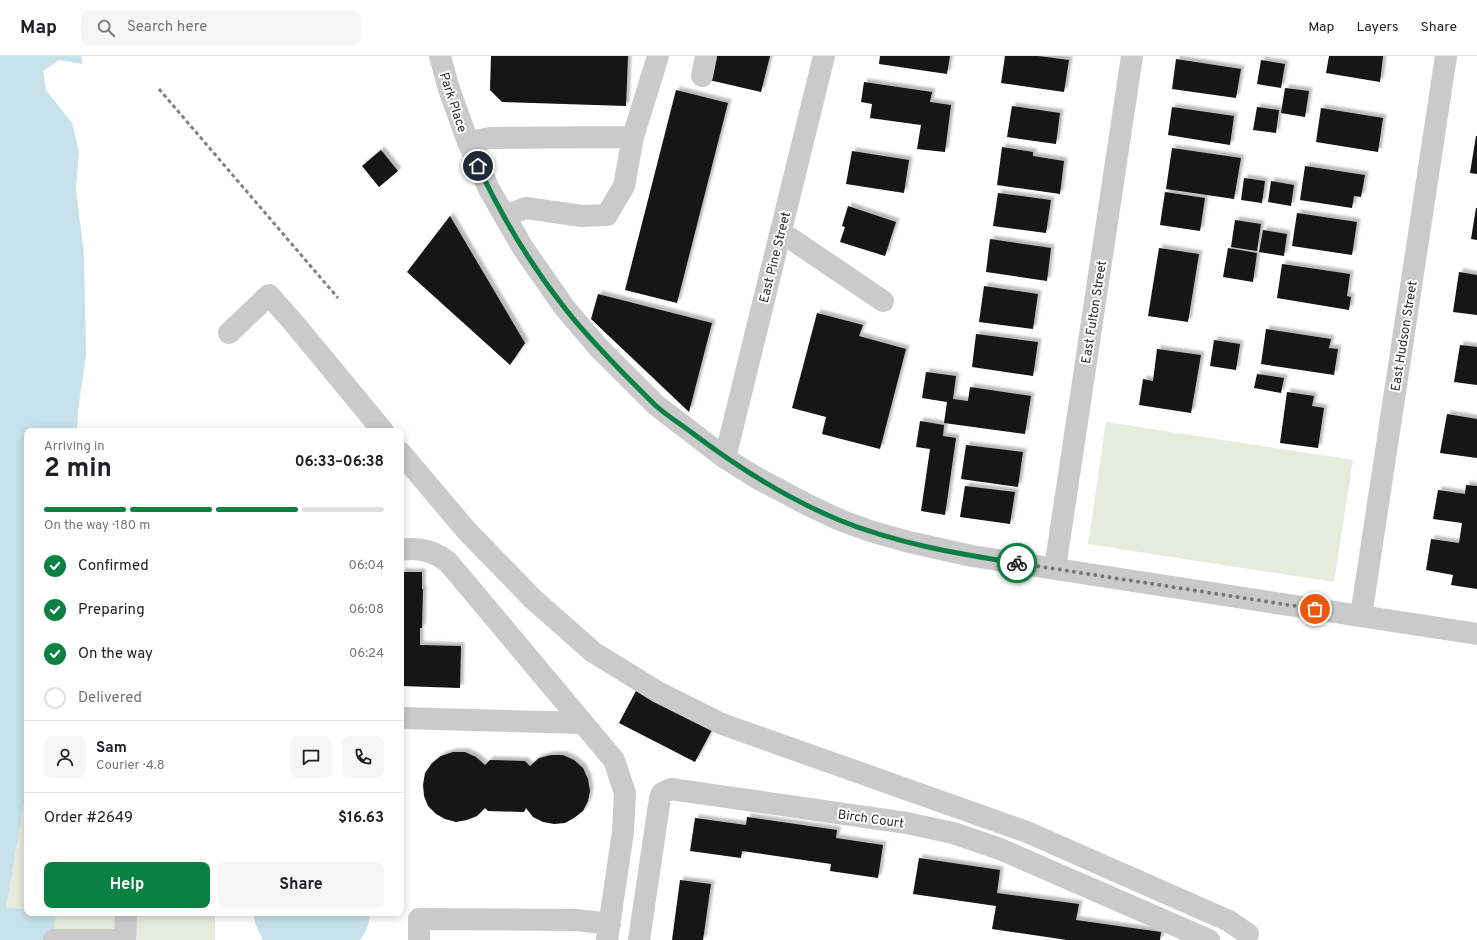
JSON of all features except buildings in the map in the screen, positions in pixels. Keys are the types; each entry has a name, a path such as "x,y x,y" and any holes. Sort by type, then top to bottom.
{"street":[{"name":"Park Place","path":"440,56 448,86 468,142 489,189 523,248 564,307 598,347 656,405 725,458 757,478 808,505 840,520 870,531 972,556 1477,634"},
{"path":"505,216 526,208 582,216 608,215 624,186 633,137 658,56"},
{"name":"East Pine Street","path":"725,458 824,56"},
{"name":"East Fulton Street","path":"1055,568 1132,56"},
{"name":"East Hudson Street","path":"1360,616 1446,56"},
{"path":"468,142 490,138 633,137"},
{"path":"780,232 883,301"},
{"path":"229,332 269,295 294,322 381,428"},
{"path":"404,457 466,530 533,599 593,652 658,692 722,724 1028,832 1229,921 1248,934"},
{"path":"404,550 419,548 438,555 448,562 614,760 625,792 623,832 609,932 576,920 419,919 419,940"},
{"path":"404,718 583,723"},
{"name":"Birch Court","path":"639,940 660,798 662,793 675,789 907,823 954,833 1000,849 1209,940"},
{"path":"54,940 125,940 126,916"}],"green space":[{"path":"1106,422 1353,460 1334,582 1088,544"},
{"path":"24,803 24,916 215,916 215,940 0,940"}],"water":[{"path":"0,56 81,56 83,64 59,60 43,71 46,90 72,123 79,151 76,190 84,254 86,355 78,411 77,428 24,428 24,803 6,908 24,909 24,916 55,916 54,940 0,940"},
{"path":"254,916 370,916 367,927 360,940 263,940 256,926"}],"railway":[{"path":"159,89 338,298"}],"way so far":[{"path":"1017,563 1315,609"}],"route":[{"path":"478,166 489,189 523,248 564,307 598,347 656,405 725,458 757,478 808,505 860,528 909,542 972,556 1017,563"}]}
